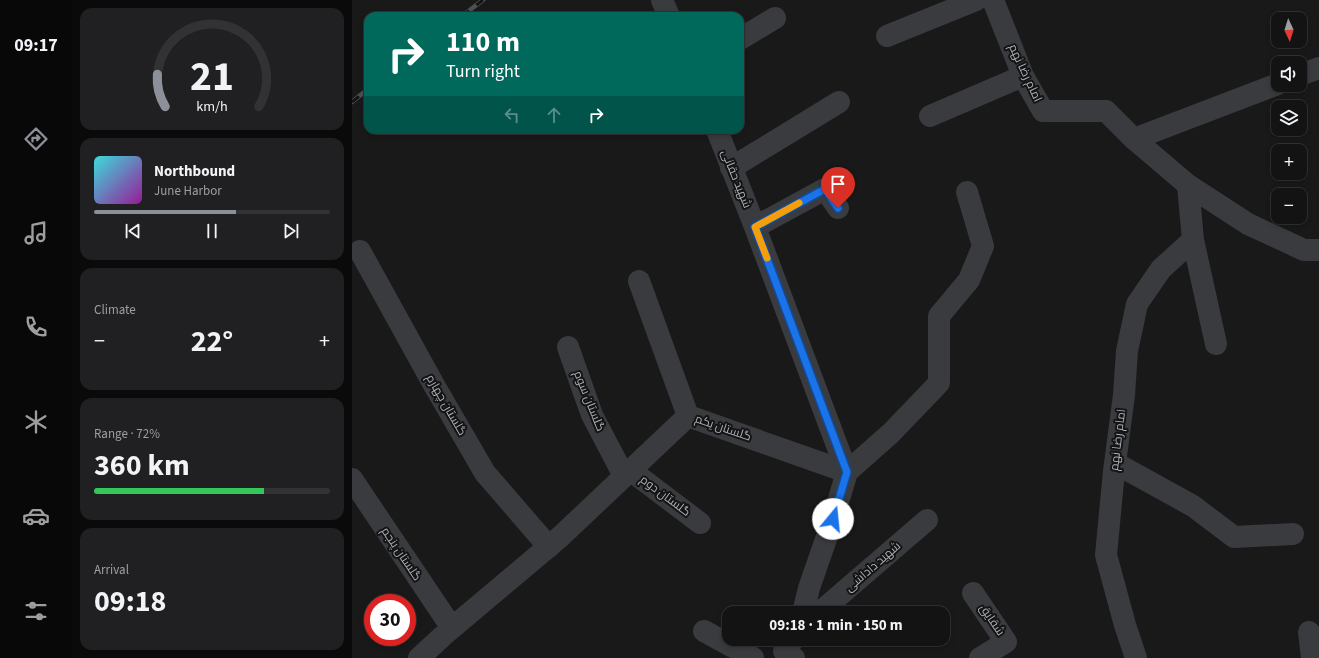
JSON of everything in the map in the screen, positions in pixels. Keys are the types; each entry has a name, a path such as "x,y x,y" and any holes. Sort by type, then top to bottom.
{"street":[{"path":"662,0 667,12"},
{"path":"887,36 976,0"},
{"name":"امام رضا نهم","path":"994,0 1024,76 1043,111 1106,111 1134,139 1188,185 1248,224 1304,250 1319,250"},
{"path":"744,37 775,18"},
{"path":"1307,72 1319,68"},
{"path":"930,116 1024,76"},
{"path":"1134,139 1271,87"},
{"path":"732,168 839,102"},
{"name":"شهید حقانی","path":"719,134 847,472"},
{"path":"1188,185 1194,240 1216,344"},
{"path":"755,227 825,189 838,208"},
{"path":"804,606 847,472 891,433 939,383 939,316 969,280 983,246 967,192"},
{"name":"امام رضا نهم","path":"1136,658 1125,625 1106,555 1115,463 1124,395 1127,350 1137,304 1161,270 1194,240"},
{"name":"گلستان چهارم","path":"360,251 434,385 485,473 549,546"},
{"name":"گلستان یکم","path":"639,281 688,416 847,472"},
{"name":"گلستان سوم","path":"568,347 592,416 627,473"},
{"path":"420,658 452,628 549,546 688,416"},
{"path":"1115,463 1193,506 1234,536 1293,534"},
{"name":"گلستان دوم","path":"627,473 700,523"},
{"name":"گلستان پنجم","path":"352,479 452,628"},
{"name":"شهید داداشی","path":"828,606 926,520"},
{"name":"شقایق","path":"973,593 1006,642 980,658"},
{"path":"704,631 753,658"},
{"path":"1309,632 1312,658"}],"railway":[{"path":"467,12 483,0"},
{"path":"352,102 364,92"}],"slow traffic":[{"path":"767,258 755,227 799,203"}],"route":[{"path":"833,519 847,472 755,227 825,189 838,208"}]}
